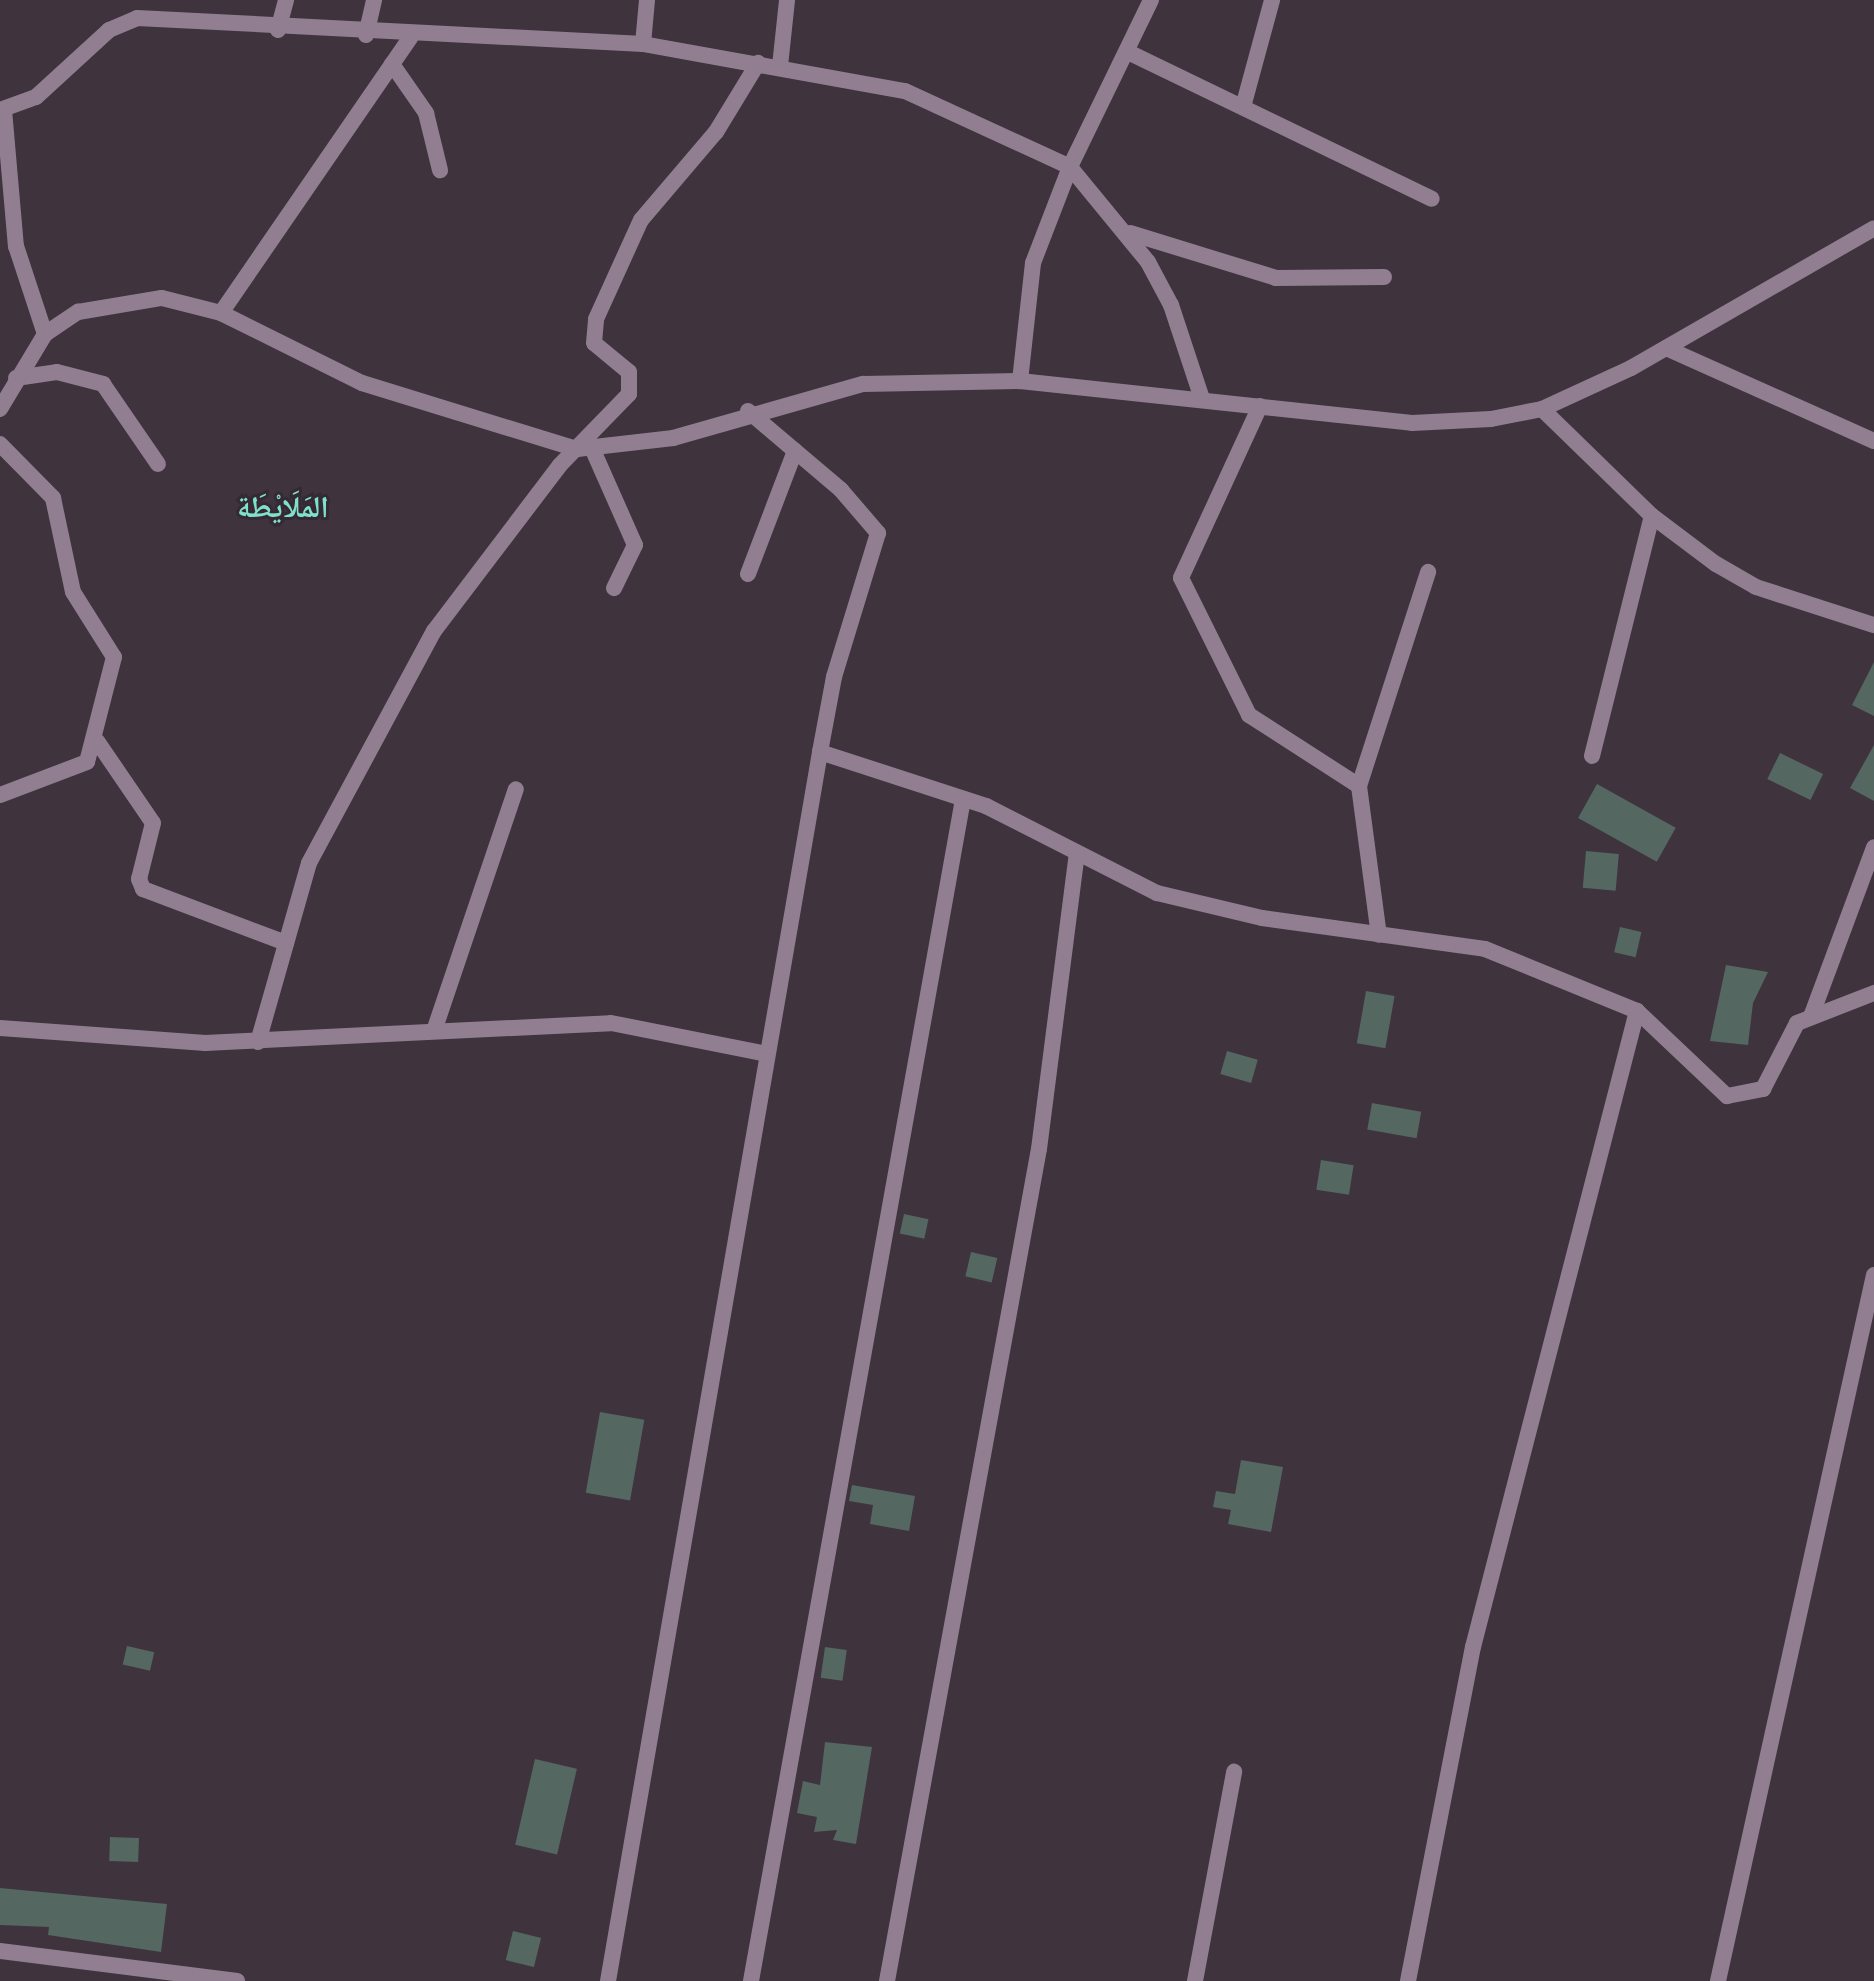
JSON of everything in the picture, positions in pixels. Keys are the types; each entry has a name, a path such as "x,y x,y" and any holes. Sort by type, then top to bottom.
{"street":[{"path":"278,30 286,0"},
{"path":"366,35 374,0"},
{"path":"643,44 647,0"},
{"path":"780,66 787,0"},
{"path":"1020,381 1033,263 1070,167 1130,53 1151,0"},
{"path":"1243,107 1272,0"},
{"path":"45,334 16,246 2,110 36,97 109,30 137,18 366,35 643,44 780,66 920,96 1070,167 1130,233 1171,305 1202,399"},
{"path":"221,313 411,37"},
{"path":"1130,53 1432,199"},
{"path":"258,1042 309,863 434,631 585,449 632,382 591,334 610,283 641,220 724,121 758,63"},
{"path":"392,64 426,113 440,170"},
{"path":"0,409 45,334 78,312 110,303 162,298 221,313 362,383 585,449 673,438 748,411 863,384 1020,381 1412,423 1542,409 1666,348 1874,228"},
{"path":"1130,233 1276,278 1384,277"},
{"path":"1666,348 1874,441"},
{"path":"16,378 57,372 103,384 158,464"},
{"path":"1260,406 1181,578 1249,715 1359,786"},
{"path":"1542,409 1652,516 1756,587 1874,625"},
{"path":"608,1981 820,752 834,677 878,533 795,451 748,411"},
{"path":"0,444 53,498 73,592 111,648 97,741 76,770 0,795"},
{"path":"585,449 633,534 614,588"},
{"path":"748,574 795,451"},
{"path":"1592,756 1652,516"},
{"path":"1379,935 1359,786 1428,572"},
{"path":"97,741 153,823 139,879 143,889 286,943"},
{"path":"820,752 963,799 1157,893 1379,935 1485,949 1637,1011 1713,1089 1742,1097 1763,1089 1797,1023 1812,1014 1874,993"},
{"path":"435,1028 516,789"},
{"path":"751,1981 963,799"},
{"path":"1812,1014 1874,847"},
{"path":"887,1981 1039,1149 1077,854"},
{"path":"1408,1981 1473,1647 1637,1011"},
{"path":"0,1028 104,1040 258,1042 435,1028 611,1023 767,1054"},
{"path":"1718,1981 1874,1275"},
{"path":"1195,1981 1234,1772"},
{"path":"0,1951 237,1981"}],"building":[{"path":"1874,662 1874,716 1852,705"},
{"path":"1874,745 1874,801 1850,788"},
{"path":"1780,753 1823,774 1810,800 1767,779"},
{"path":"1597,784 1676,828 1657,862 1578,818"},
{"path":"1586,851 1619,854 1616,891 1583,888"},
{"path":"1620,927 1641,932 1636,957 1614,952"},
{"path":"1726,965 1768,972 1753,1003 1748,1045 1710,1041"},
{"path":"1366,991 1395,996 1385,1048 1357,1043"},
{"path":"1227,1051 1258,1060 1251,1083 1220,1074"},
{"path":"1372,1103 1421,1112 1417,1138 1367,1130"},
{"path":"1321,1160 1354,1165 1349,1195 1316,1190"},
{"path":"904,1214 928,1219 924,1239 900,1234"},
{"path":"971,1252 997,1258 992,1282 965,1276"},
{"path":"600,1412 644,1420 630,1501 586,1493"},
{"path":"1241,1460 1283,1467 1271,1532 1228,1524 1231,1510 1213,1507 1216,1491 1235,1494"},
{"path":"852,1485 915,1496 909,1531 870,1524 873,1505 849,1501"},
{"path":"127,1646 154,1652 150,1671 123,1665"},
{"path":"825,1647 847,1650 842,1681 821,1678"},
{"path":"825,1742 872,1747 856,1844 833,1840 837,1830 814,1832 817,1817 797,1813 803,1781 820,1785"},
{"path":"535,1759 577,1769 557,1854 515,1845"},
{"path":"110,1837 139,1838 138,1862 109,1861"},
{"path":"0,1888 167,1904 161,1952 48,1935 49,1927 0,1925"},
{"path":"513,1931 541,1938 534,1967 506,1960"}],"district":[{"name":"المَلَايْطَة","path":"283,506"}]}
